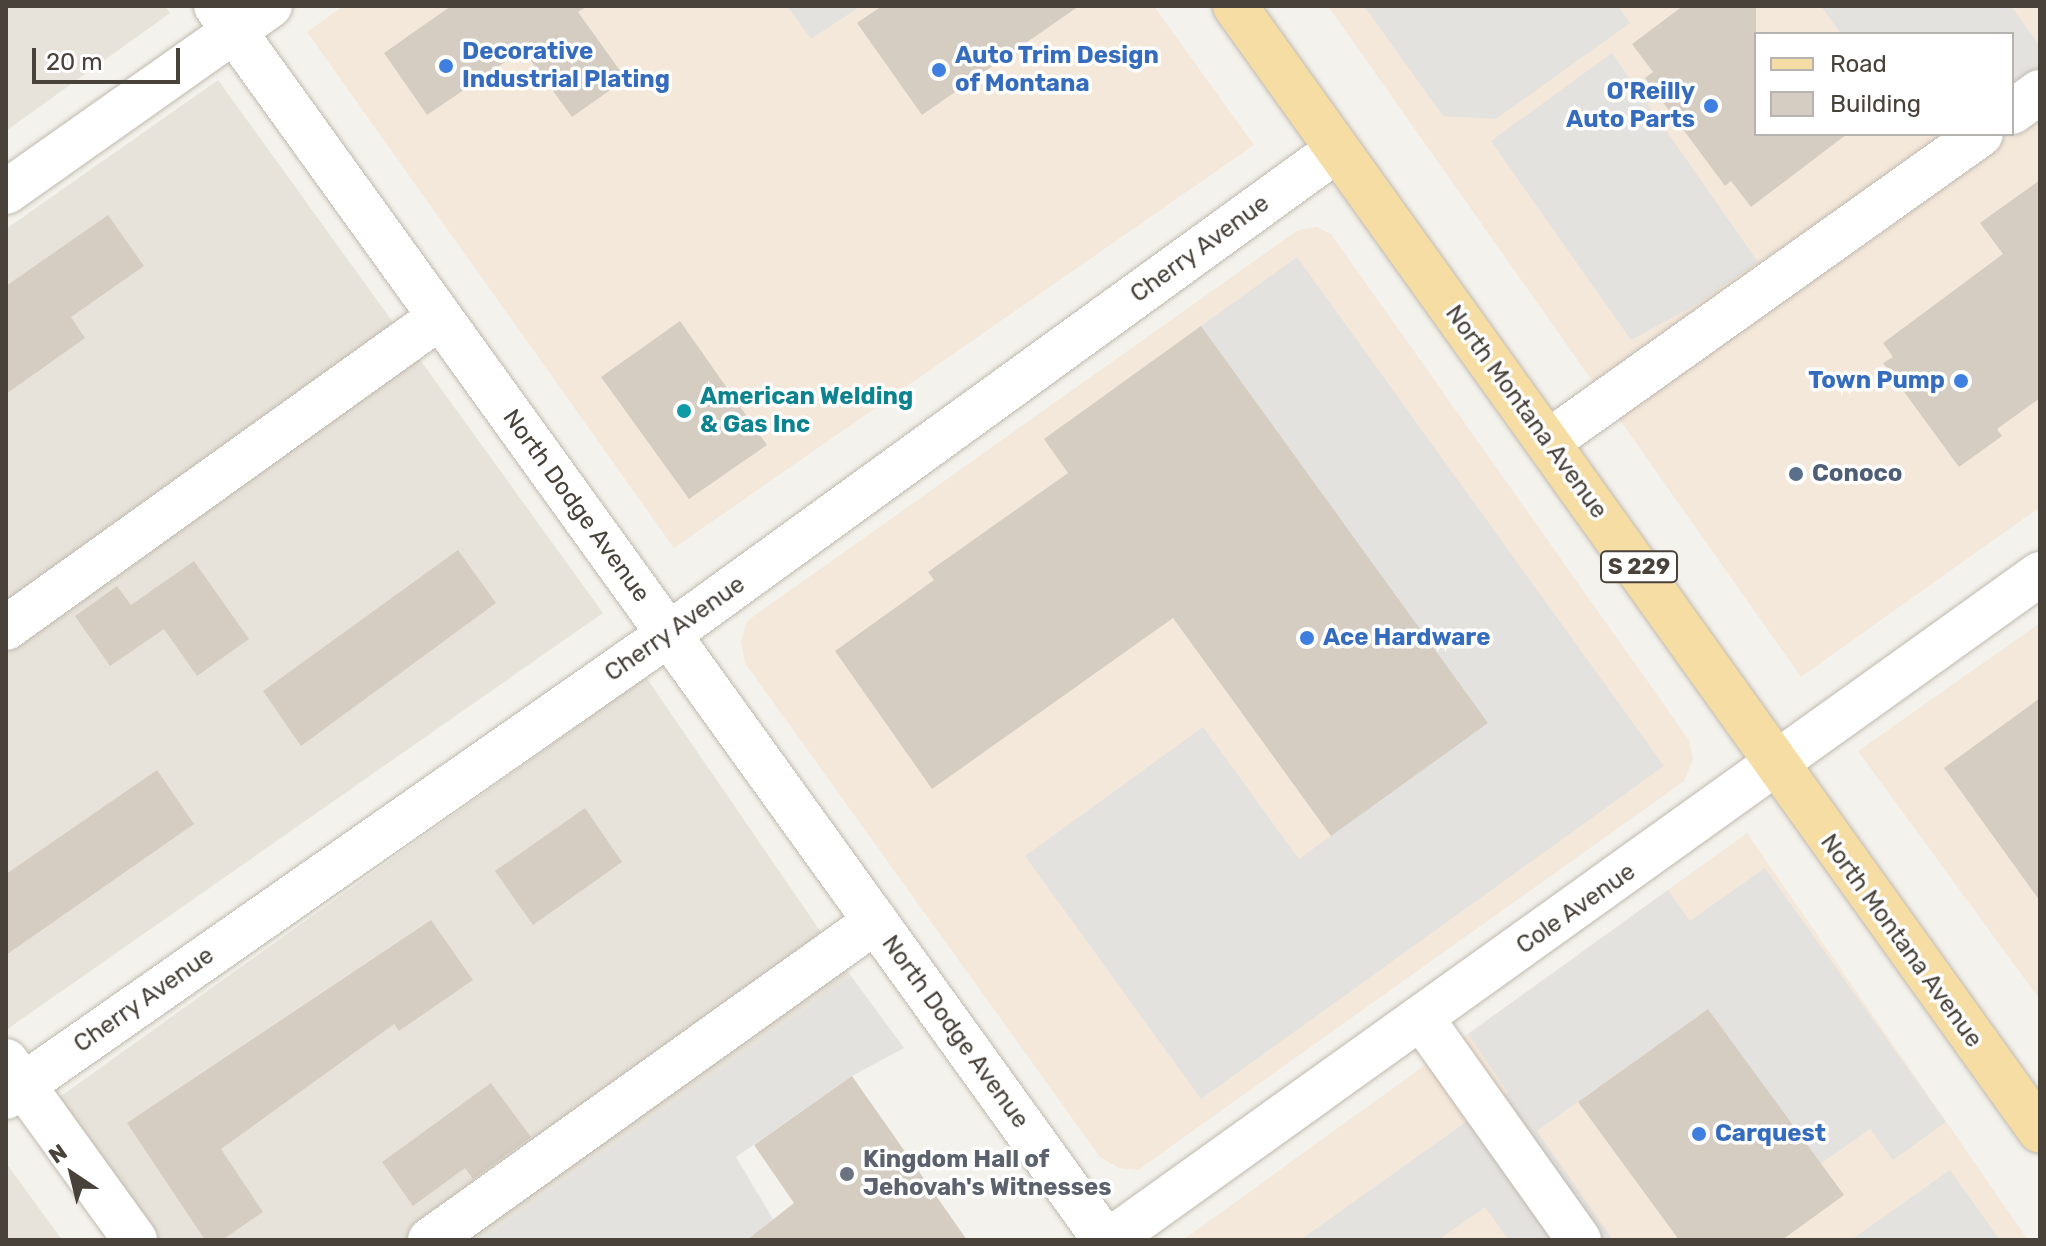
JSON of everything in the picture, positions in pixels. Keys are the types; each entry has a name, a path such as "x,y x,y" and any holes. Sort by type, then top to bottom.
{"main road":[{"name":"North Montana Avenue","path":"1235,6 1548,442 1776,767 2040,1131"}],"street":[{"path":"6,192 225,19 270,6"},
{"name":"North Dodge Avenue","path":"225,19 1108,1240"},
{"path":"2014,111 2040,92"},
{"path":"1548,442 1978,136"},
{"name":"Cherry Avenue","path":"12,1081 669,634 1337,150"},
{"path":"6,628 440,317"},
{"name":"Cole Avenue","path":"1108,1240 1776,767 2040,574"},
{"path":"430,1240 876,921"},
{"path":"1422,1019 1579,1240"},
{"path":"12,1081 135,1240"}],"shaded area":[{"path":"6,6 165,6 170,13 6,131"},
{"path":"343,6 1154,6 1254,145 674,548 307,32"},
{"path":"787,6 861,6 811,39"},
{"path":"1328,6 2040,6 2040,507 1801,677"},
{"path":"1364,6 1618,6 1630,23 1496,119 1443,116"},
{"path":"1821,6 2011,6 2040,46 2040,71 2014,90 2014,32 1840,32"},
{"path":"1612,53 1758,262 1692,307 1631,340 1491,141"},
{"path":"218,80 603,613 6,1030 6,229"},
{"path":"1317,227 1331,234 1689,740 1693,760 1684,781 1138,1170 1119,1168 1100,1157 745,663 741,641 747,621 1298,230"},
{"path":"1297,257 1664,766 1201,1099 1025,856 1203,727 1299,859 1487,723 1201,326"},
{"path":"2040,623 2040,1000 1858,751"},
{"path":"646,677 851,976 480,1240 158,1240 54,1101"},
{"path":"1747,833 2028,1240 1183,1240 1468,1034"},
{"path":"1765,868 1946,1122 1893,1160 1870,1129 1819,1165 1708,1009 1537,1131 1613,1240 1509,1240 1485,1207 1438,1240 1300,1240 1508,1092 1468,1034 1668,890 1690,921"},
{"path":"851,976 904,1048 852,1076 736,1157 773,1219 764,1240 480,1240"},
{"path":"6,1163 62,1240 6,1240"},
{"path":"1950,1170 2000,1240 1851,1240"}],"building":[{"name":"Decorative Industrial Plating","path":"451,6 588,6 578,12 626,79 572,117 523,50 427,115 384,53"},
{"name":"Auto Trim Design of Montana","path":"882,6 1079,6 922,115 857,23"},
{"name":"O'Reilly Auto Parts","path":"1683,6 1756,6 1754,136 1844,136 1751,207 1731,181 1725,186 1645,78 1653,72 1632,44"},
{"name":"Town Pump","path":"2040,180 2040,398 1997,429 2002,436 1959,467 1883,363 1893,357 1883,343 2003,254 1980,223"},
{"path":"108,215 144,266 71,317 85,338 6,394 6,286"},
{"name":"American Welding & Gas Inc","path":"680,321 767,445 689,499 601,377"},
{"name":"Ace Hardware","path":"1201,326 1488,723 1331,836 1173,618 932,789 835,651 934,580 928,572 1068,473 1044,439"},
{"path":"458,550 496,603 301,746 263,691"},
{"path":"194,561 249,639 197,676 164,629 110,666 75,616 117,586 131,605"},
{"path":"2040,698 2040,901 1944,768"},
{"path":"157,770 194,824 6,955 6,874"},
{"path":"585,808 622,862 533,925 495,871"},
{"path":"431,920 473,980 399,1031 394,1024 221,1149 263,1212 222,1240 205,1240 127,1123"},
{"name":"Carquest","path":"1708,1009 1844,1195 1782,1240 1679,1240 1578,1102"},
{"name":"Kingdom Hall of Jehovah's Witnesses","path":"852,1076 967,1240 747,1240 794,1203 754,1145"},
{"path":"491,1083 531,1137 473,1179 465,1168 413,1206 382,1162"}],"place":[{"name":"Decorative Industrial Plating","path":"446,66"},
{"name":"Auto Trim Design of Montana","path":"939,70"},
{"name":"O'Reilly Auto Parts","path":"1711,106"},
{"name":"Town Pump","path":"1961,381"},
{"name":"American Welding & Gas Inc","path":"684,411"},
{"name":"Conoco","path":"1796,474"},
{"name":"Ace Hardware","path":"1307,638"},
{"name":"Carquest","path":"1699,1134"},
{"name":"Kingdom Hall of Jehovah's Witnesses","path":"847,1174"}]}
